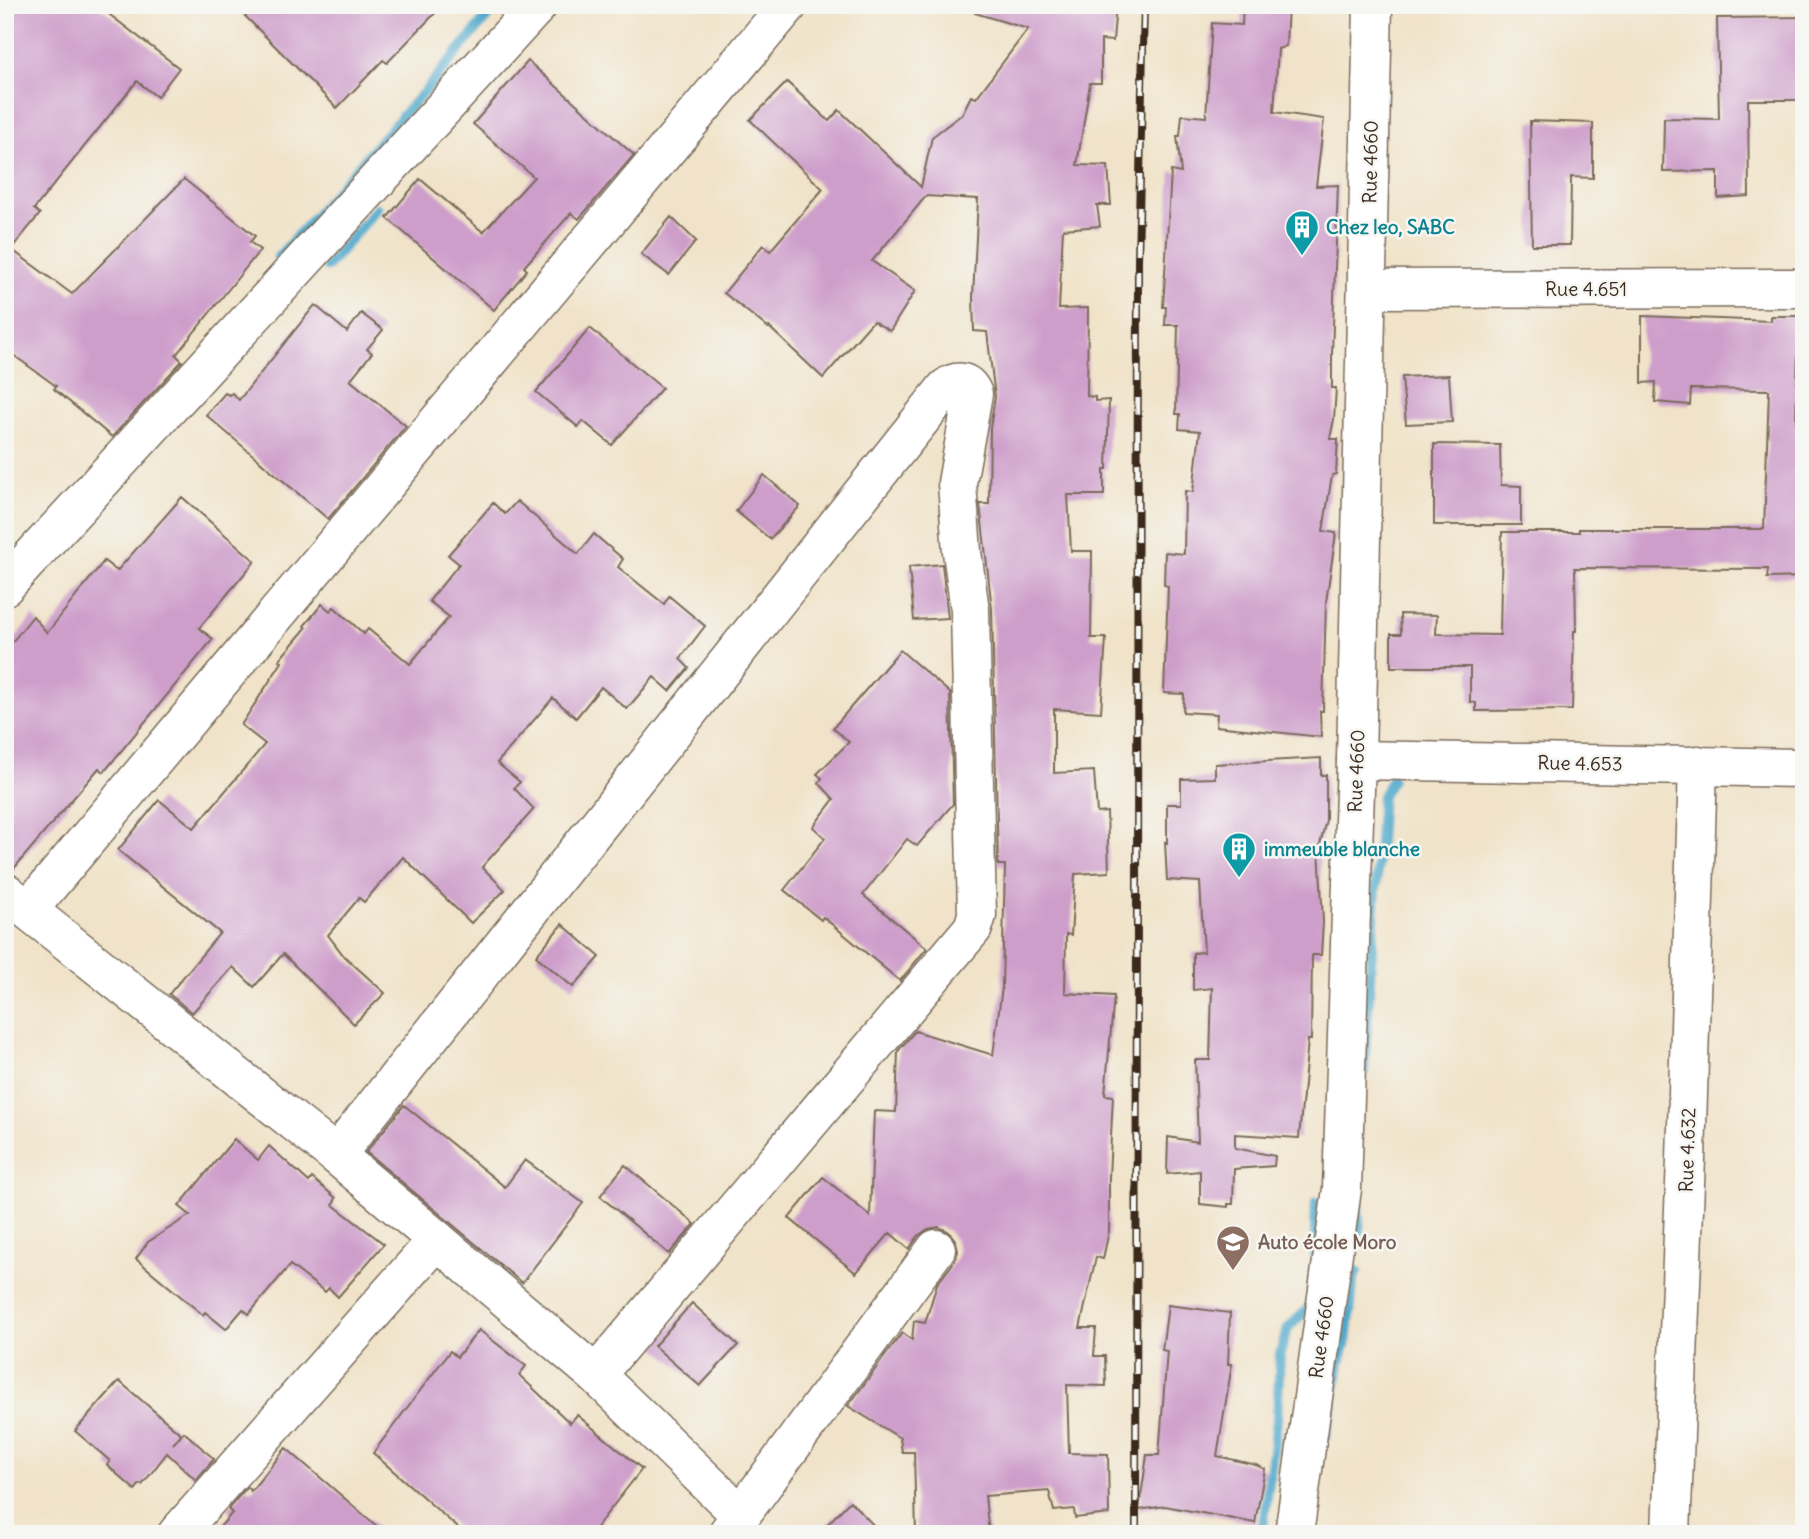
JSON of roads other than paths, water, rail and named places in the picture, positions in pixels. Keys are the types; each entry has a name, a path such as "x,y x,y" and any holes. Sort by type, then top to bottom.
{"street":[{"path":"5,586 538,5"},
{"path":"788,5 17,901 336,1155 596,1375 734,1524 936,1249"},
{"name":"Rue 4660","path":"1294,1534 1342,1189 1356,760 1373,5"},
{"name":"Rue 4.651","path":"1368,289 1804,288"},
{"path":"336,1155 946,388 954,382 969,386 973,394 957,483 970,610 977,915 973,928 596,1375"},
{"name":"Rue 4.653","path":"1356,760 1804,768"},
{"name":"Rue 4.632","path":"1671,1534 1698,765"},
{"path":"177,1534 437,1240"}],"waterway":[{"path":"426,90 497,5"},
{"path":"401,117 422,94"},
{"path":"318,212 397,122"},
{"path":"327,267 377,208"},
{"path":"278,257 315,216"},
{"path":"1364,1070 1382,796 1392,779"},
{"path":"1357,1201 1360,1232"},
{"path":"1314,1256 1316,1202"},
{"path":"1326,1436 1348,1334 1353,1281 1357,1271"},
{"path":"1262,1534 1277,1421 1280,1353 1288,1328 1311,1306 1311,1300"}],"railway":[{"path":"1136,1534 1138,260 1144,5"}],"place":[{"name":"Chez leo, SABC","path":"1302,257"},
{"name":"immeuble blanche","path":"1239,879"},
{"name":"Auto école Moro","path":"1233,1272"}]}
